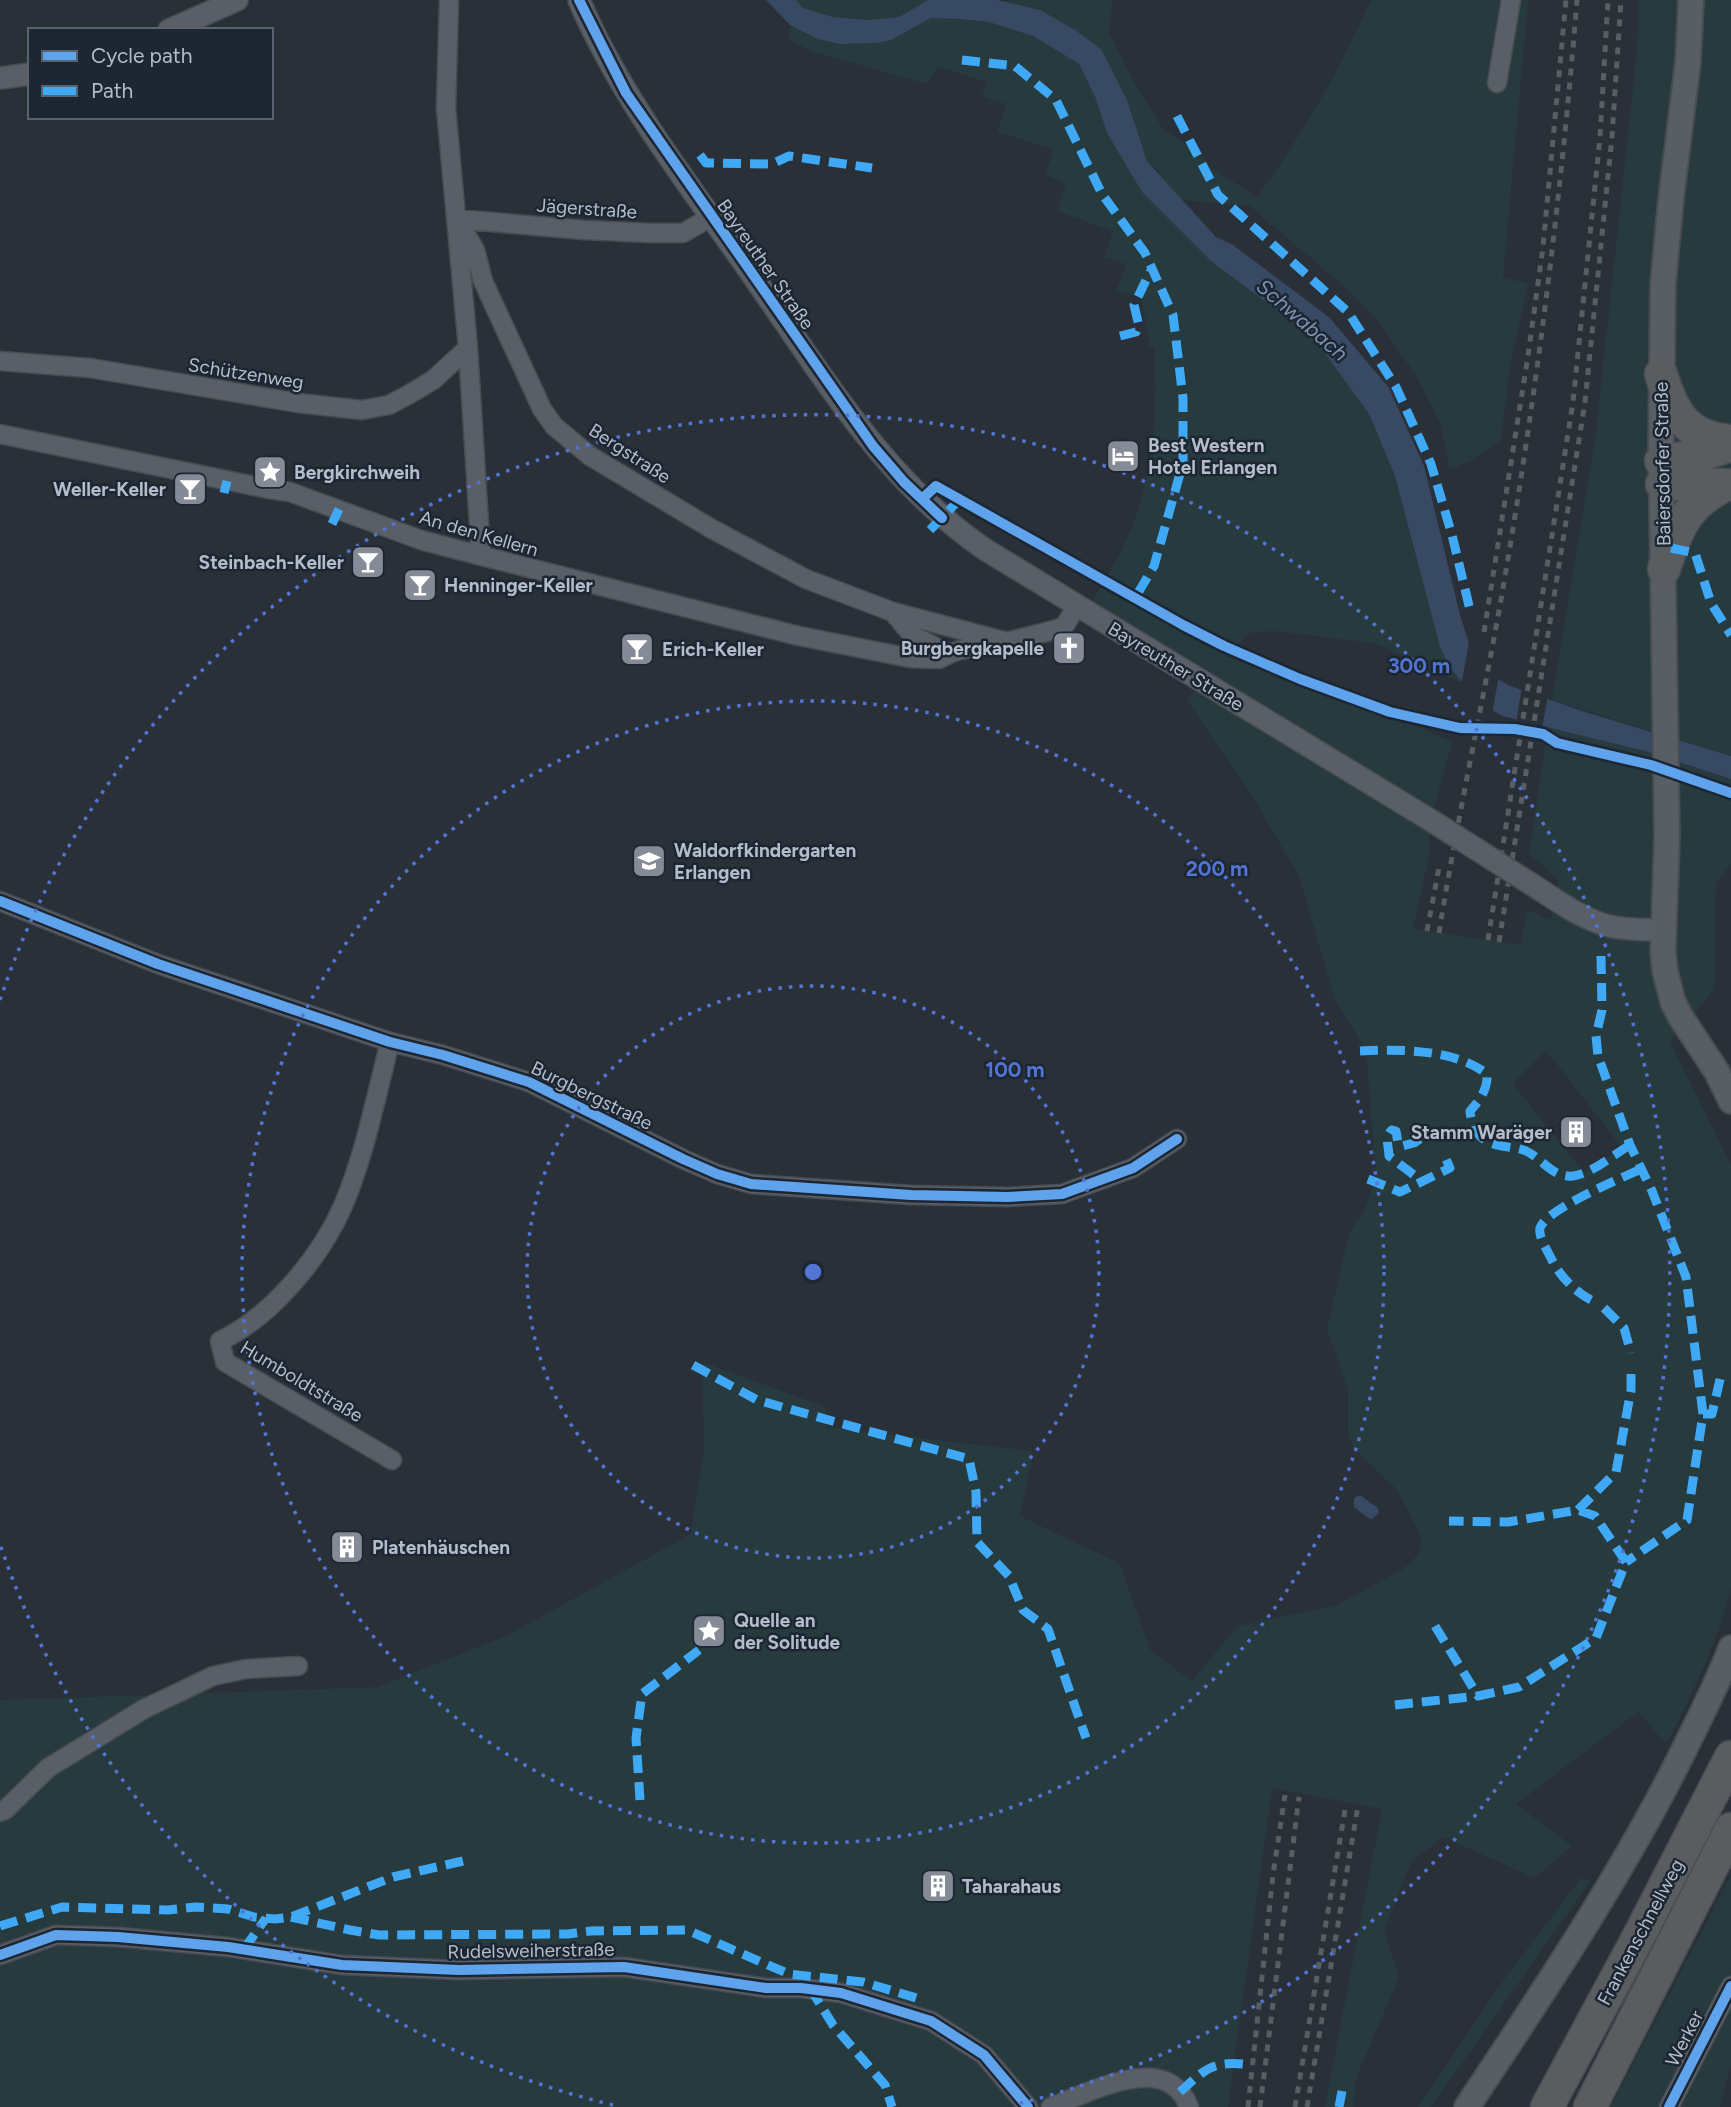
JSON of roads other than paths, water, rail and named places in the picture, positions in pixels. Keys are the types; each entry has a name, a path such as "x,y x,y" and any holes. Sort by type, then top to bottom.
{"highway":[{"path":"1661,374 1675,411 1686,424 1699,434 1731,443"},
{"path":"1662,472 1731,443"},
{"path":"1662,472 1728,485"},
{"path":"1664,569 1684,517 1707,494 1728,485"},
{"name":"Frankenschnellweg","path":"1547,2107 1731,1757"},
{"name":"Frankenschnellweg","path":"1590,2107 1731,1829"}],"main road":[{"name":"Baiersdorfer Straße","path":"1692,0 1685,88 1666,241 1661,374 1667,837 1665,971 1673,1002 1717,1072 1731,1101"},
{"path":"1467,2107 1545,1989 1664,1791 1731,1648"}],"street":[{"path":"174,28 237,0"},
{"name":"Bergstraße","path":"449,0 446,108 468,348 481,556"},
{"path":"1497,83 1511,0"},
{"name":"Bayreuther Straße","path":"578,5 626,93 873,446 904,482 942,518 969,539 1581,915 1612,926 1664,930"},
{"path":"0,78 28,74"},
{"name":"Jägerstraße","path":"457,219 584,230 683,233 711,217"},
{"name":"Bergstraße","path":"457,219 475,250 483,281 541,409 554,426 590,456 722,534 806,579 893,612 1007,642"},
{"name":"Schützenweg","path":"0,361 90,368 298,403 362,410 388,405 408,395 433,380 468,348"},
{"name":"An den Kellern","path":"0,434 290,492 421,540 799,636 910,658 939,659 960,650 1058,629 1065,625 1077,606"},
{"path":"893,612 912,635 949,654"},
{"name":"Burgbergstraße","path":"0,901 158,964 390,1042 443,1055 529,1082 683,1159 717,1174 751,1184 911,1195 1007,1197 1062,1194 1133,1168 1177,1139"},
{"name":"Humboldtstraße","path":"390,1042 366,1137 342,1207 314,1256 270,1307 242,1331 220,1341 225,1362 392,1460"},
{"path":"0,1812 48,1768 144,1709 214,1676 246,1669 298,1666"},
{"name":"Rudelsweiherstraße","path":"0,1955 56,1935 118,1937 228,1947 342,1965 459,1970 624,1967 766,1988 801,1988 842,1993 931,2021 984,2055 1028,2107"},
{"name":"Werker","path":"1669,2107 1731,1986"},
{"path":"1051,2107 1123,2080 1141,2077 1164,2080 1173,2085 1189,2107"}],"water":[{"name":"Schwabach","path":"766,0 796,0 803,8 833,17 867,20 899,17 928,0 998,0 1040,10 1101,49 1127,100 1147,161 1216,237 1233,245 1330,318 1389,388 1424,466 1460,615 1469,643 1487,672 1508,685 1582,711 1731,756 1731,779 1645,751 1502,716 1478,702 1449,666 1440,647 1395,476 1369,414 1321,348 1289,319 1212,262 1142,192 1107,133 1096,99 1079,64 1033,36 989,22 958,19 931,18 891,40 840,44 818,39 790,25"},
{"path":"1360,1495 1378,1508 1379,1513 1372,1519 1354,1507 1354,1498"}],"railway":[{"path":"1484,632 1543,247 1566,0"},
{"path":"1439,933 1502,594 1526,446 1555,223 1577,0"},
{"path":"1488,940 1573,402 1600,137 1608,0"},
{"path":"1499,942 1585,402 1612,137 1621,0"},
{"path":"1427,931 1440,862"},
{"path":"1248,2107 1273,1875 1285,1795"},
{"path":"1260,2107 1299,1797"},
{"path":"1295,2107 1346,1804"},
{"path":"1307,2107 1358,1806"}],"place":[{"name":"Best Western Hotel Erlangen","path":"1123,456"},
{"name":"Bergkirchweih","path":"270,472"},
{"name":"Weller-Keller","path":"190,489"},
{"name":"Steinbach-Keller","path":"368,562"},
{"name":"Henninger-Keller","path":"420,585"},
{"name":"Burgbergkapelle","path":"1069,648"},
{"name":"Erich-Keller","path":"637,649"},
{"name":"Waldorfkindergarten Erlangen","path":"649,861"},
{"name":"Stamm Waräger","path":"1576,1132"},
{"name":"Platenhäuschen","path":"347,1547"},
{"name":"Quelle an der Solitude","path":"709,1631"},
{"name":"Taharahaus","path":"938,1886"}]}
